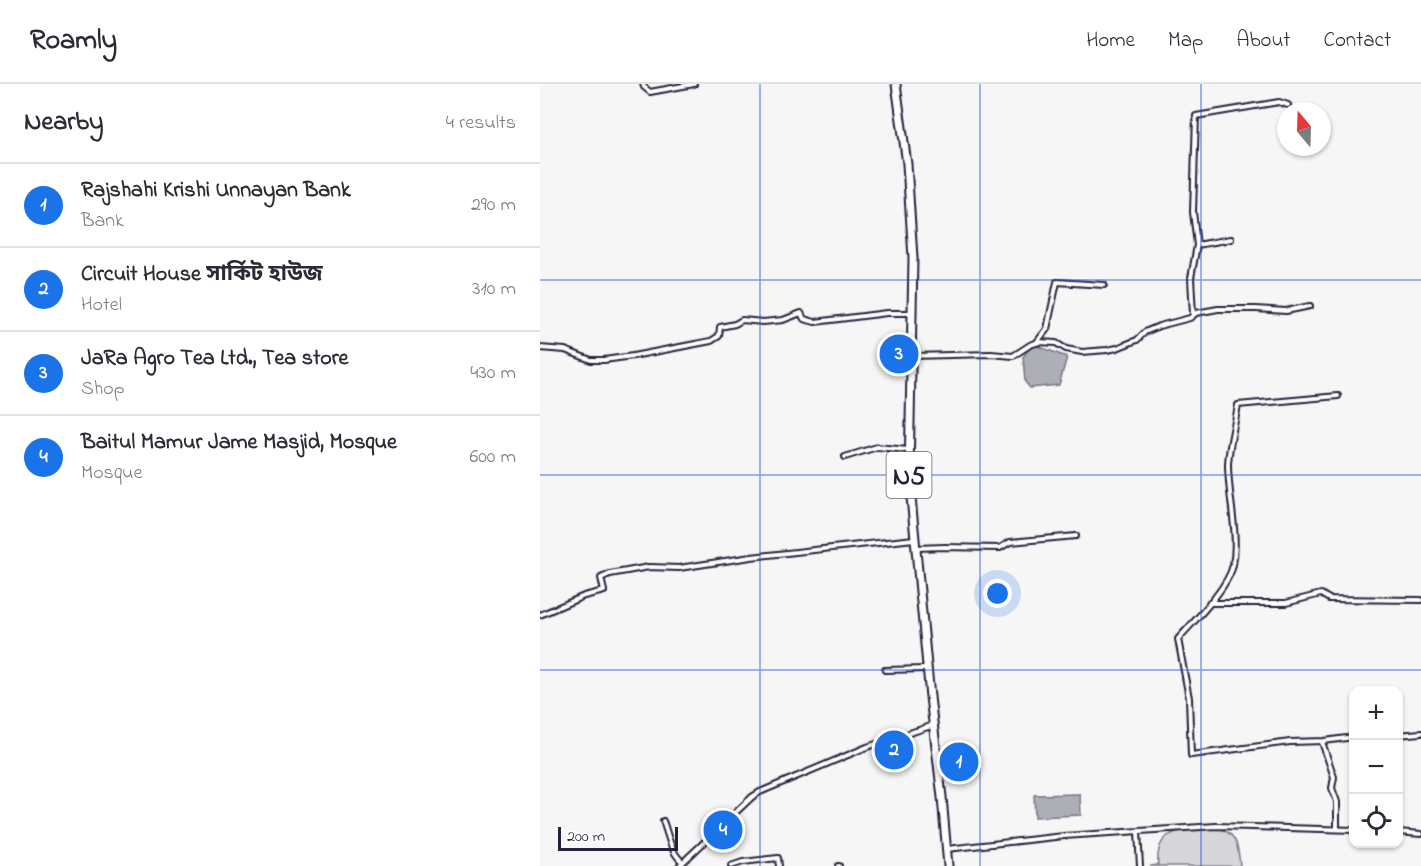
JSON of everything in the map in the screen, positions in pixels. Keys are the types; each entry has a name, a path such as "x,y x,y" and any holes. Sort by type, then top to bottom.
{"highway":[{"name":"N5","path":"896,84 911,211 913,258 909,477 948,866"}],"street":[{"path":"643,84 650,92 694,84"},
{"path":"1193,316 1191,278 1197,244 1192,212 1196,116 1277,102"},
{"path":"1197,244 1231,239"},
{"path":"911,356 991,354 1013,356 1036,343 1047,329 1057,282 1104,285"},
{"path":"1036,343 1056,343 1066,349 1082,352 1118,348 1159,326 1190,318 1196,313 1218,309 1286,311 1310,306"},
{"path":"540,348 565,350 591,360 604,360 711,341 719,336 720,327 742,320 763,322 783,320 801,314 804,319 815,322 886,313 912,313"},
{"path":"1338,396 1238,405 1228,464 1233,565 1227,578 1209,603 1178,639 1189,698 1191,755 1290,742 1322,742 1349,738"},
{"path":"845,457 877,447 909,450"},
{"path":"915,549 1000,548 1010,542 1076,537"},
{"path":"540,615 584,596 604,591 601,578 610,574 649,567 679,568 751,557 914,539"},
{"path":"1209,603 1286,603 1321,594 1329,599 1421,600"},
{"path":"885,670 927,669"},
{"path":"663,821 681,864 760,792 876,743 934,724"},
{"path":"1403,735 1421,733"},
{"path":"1322,742 1334,777 1332,788 1337,802 1337,829"},
{"path":"946,849 1064,836 1216,826 1349,830"},
{"path":"1138,832 1140,866"},
{"path":"1403,832 1421,834"},
{"path":"731,866 743,862 778,858 779,866"}],"shaded area":[{"path":"1032,344 1067,357 1059,385 1030,388 1025,382 1023,357"},
{"path":"1080,794 1081,815 1035,817 1034,795"},
{"path":"1216,828 1229,833 1236,841 1240,866 1150,866 1158,865 1158,852 1167,837 1184,830"}],"place":[{"name":"JaRa Agro Tea Ltd., Tea store","path":"899,354"},
{"name":"Circuit House সার্কিট হাউজ","path":"894,750"},
{"name":"Rajshahi Krishi Unnayan Bank","path":"959,762"},
{"name":"Baitul Mamur Jame Masjid, Mosque","path":"723,830"}]}
